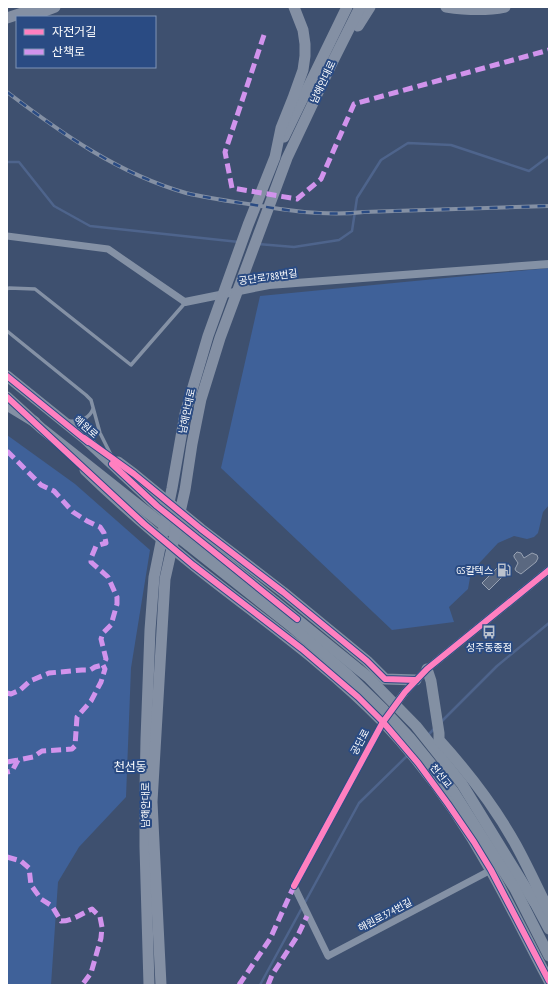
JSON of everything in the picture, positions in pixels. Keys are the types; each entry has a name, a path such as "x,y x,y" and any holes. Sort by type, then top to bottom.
{"highway":[{"path":"7,18 40,7"},
{"path":"32,16 55,7"},
{"path":"275,157 280,128 303,70 305,56 303,30 294,7"},
{"name":"남해안대로","path":"149,985 145,847 146,739 150,630 160,578 172,488 185,414 208,336 248,225 275,157 347,7"},
{"name":"남해안대로","path":"161,985 152,802 160,578 185,490 201,399 220,338 287,158 360,7"},
{"path":"337,54 354,32 370,7"},
{"path":"446,7 478,10 505,7"},
{"path":"7,404 38,425"}],"main road":[{"name":"해원로","path":"7,376 84,438 157,506 295,623"},
{"path":"7,397 144,524 192,565 302,649 358,697 383,722 418,763 453,810 474,842 491,870 549,981"},
{"path":"38,425 295,623"},
{"path":"84,438 134,474 201,529 283,592 371,665 385,679 416,680"},
{"name":"천선교","path":"295,623 368,678 416,726 462,784 535,903 549,929"},
{"name":"천선교","path":"295,623 383,709 410,738 453,791 515,889 549,956"},
{"path":"342,684 360,693 369,692 377,680 371,665"},
{"path":"427,669 431,681 439,740 460,763 491,805 516,845 549,911"}],"street":[{"path":"7,236 108,250 185,302"},
{"name":"공단로788번길","path":"185,302 269,285 549,264"},
{"name":"공단로","path":"307,916 295,889 383,722 405,692 427,669 549,570"},
{"name":"해원로374번길","path":"307,916 328,956 491,870"}],"lane":[{"path":"7,289 35,289 131,366 185,302"},
{"path":"7,331 91,400 100,433 112,457"},
{"path":"58,417 73,422 82,420 89,415 93,408"}],"shaded area":[{"path":"549,268 549,505 543,512 538,533 534,537 527,539 514,536 498,543 471,572 468,589 449,607 454,622 392,630 221,468 260,296"},
{"path":"7,435 75,484 150,550 131,668 126,797 79,847 58,882 51,985 7,985"}],"building":[{"path":"517,552 521,553 524,558 532,553 537,555 538,558 536,562 521,574 515,569 518,563 514,555"},
{"path":"501,564 504,568 504,575 489,590 482,583"}],"waterway":[{"path":"258,244 294,247 339,240 352,231 357,198 381,160 408,143 451,145 529,171 549,156"},
{"path":"7,162 19,162 54,206 90,226 239,242"},
{"path":"441,722 497,666 549,623"},
{"path":"427,736 435,728"},
{"path":"260,985 359,803 408,755"}],"railway":[{"path":"7,92 70,137 114,164 161,185 195,195 287,210 338,214 549,206"}],"marked path":[{"path":"264,35 225,152 232,188 297,199 321,179 354,104 549,50"},
{"path":"7,451 41,485 54,491 73,512 100,527 104,533 106,543 96,546 91,562 108,577 117,597 117,604 111,625 103,633 101,639 106,659 103,665 105,669 101,682 91,701 77,717 75,746 72,749 42,751 33,757 18,760 12,771 7,772"},
{"path":"7,693 11,694 20,690 30,681 49,673 90,670 103,665"},
{"path":"7,762 18,760"},
{"path":"7,857 21,861 29,868 31,885 41,899 52,906 61,921 73,918 92,909 100,917 102,927 101,938 91,973 82,985"},
{"path":"239,985 270,939 294,886"},
{"path":"268,985 272,975 298,935 307,916"}],"cycle path":[{"path":"7,376 88,442"},
{"path":"7,397 144,524 193,565 302,649 358,697 383,722 418,763 474,842 491,870 549,981"},
{"path":"84,438 134,474 201,529 283,592 367,661 385,679 416,680"},
{"path":"112,464 157,506 297,619"},
{"path":"294,886 383,722 405,692 427,669 549,570"}],"place":[{"name":"GS칼텍스","path":"504,570"},
{"name":"성주동종점","path":"489,632"}],"district":[{"name":"천선동","path":"130,766"}]}
